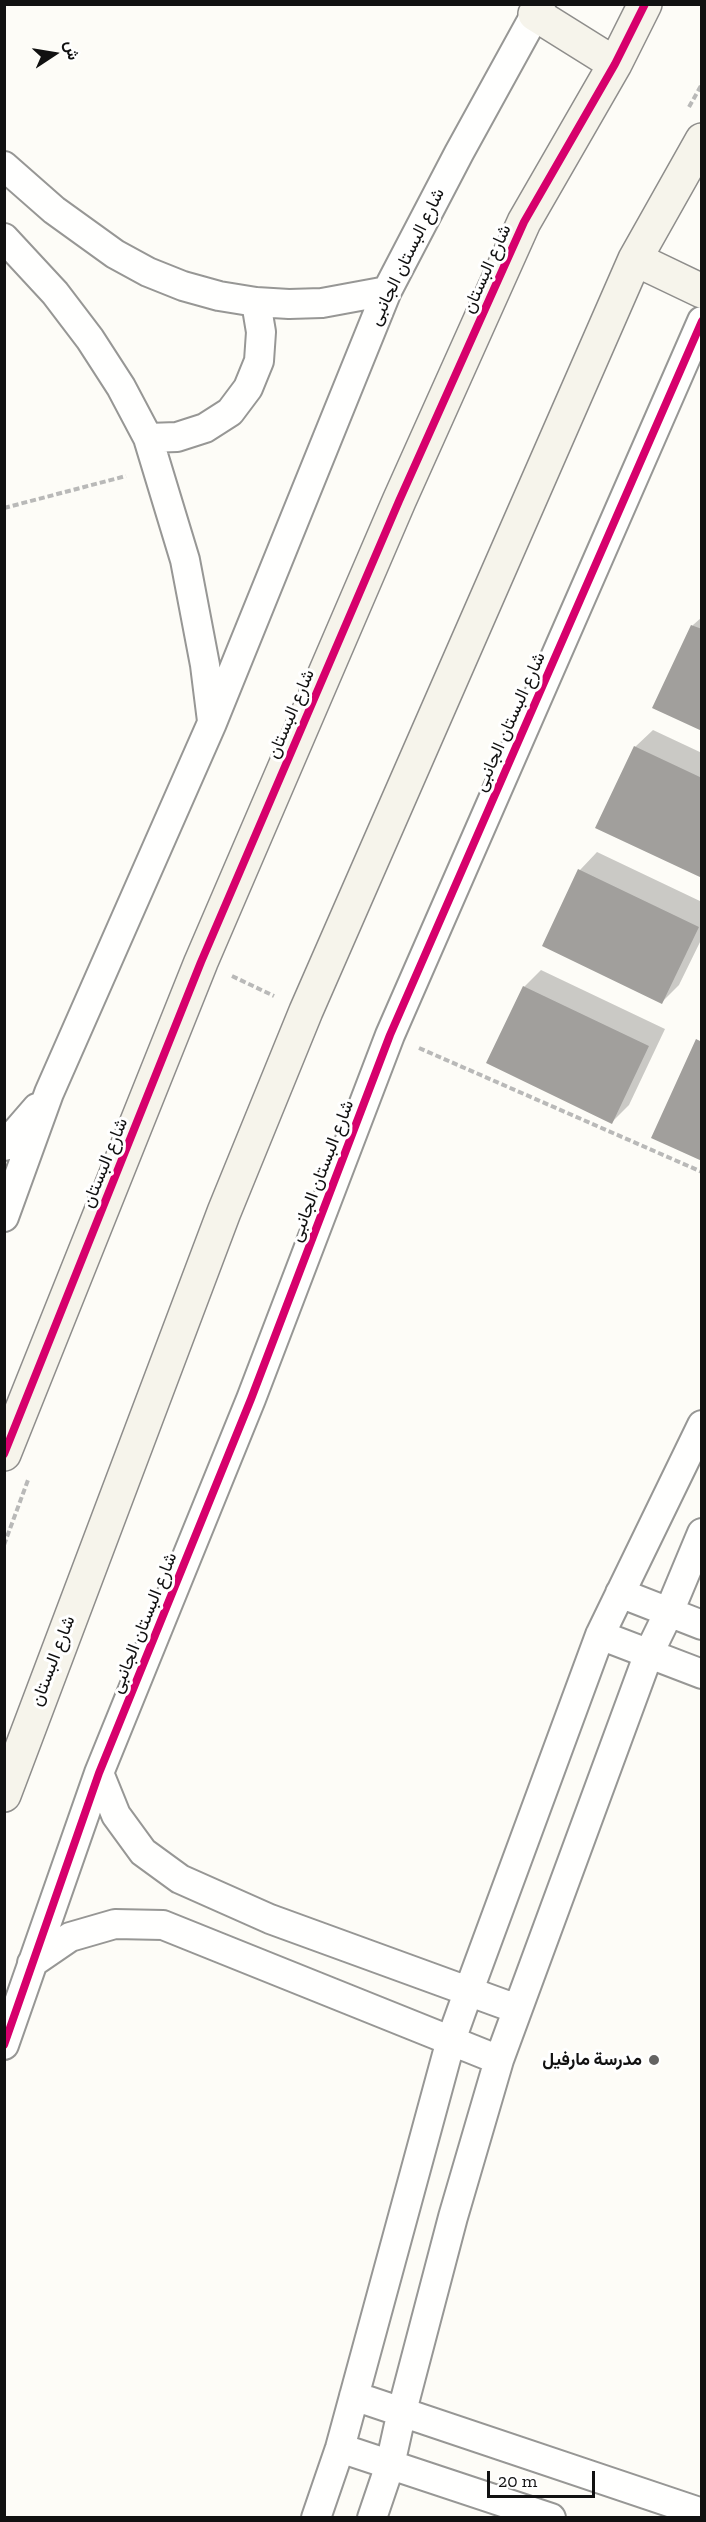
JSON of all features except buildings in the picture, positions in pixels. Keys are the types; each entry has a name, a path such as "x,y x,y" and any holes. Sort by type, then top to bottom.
{"street":[{"name":"شارع البستان","path":"4,1454 201,962 394,512 524,222 615,64 645,4"},
{"path":"538,9 615,64"},
{"name":"شارع البستان الجانبى","path":"4,1217 50,1093 212,723 387,291 538,9"},
{"name":"شارع البستان","path":"4,1795 224,1212 306,1011 635,258 702,140"},
{"path":"4,166 54,210 115,254 140,268 183,286 219,296 255,302 322,303 387,291"},
{"path":"4,238 55,293 90,339 121,387 148,438 191,588 205,665 212,723"},
{"path":"635,258 702,291"},
{"path":"148,438 177,437 205,428 230,412 248,388 259,361 261,332 255,302"},
{"name":"شارع البستان الجانبى","path":"4,2045 99,1773 251,1399 390,1035 702,321"},
{"path":"4,1146 50,1093"},
{"path":"316,2517 340,2448 452,2040 469,1990 600,1635 702,1425"},
{"path":"372,2517 390,2465 453,2217 499,2060 648,1653 669,1612 702,1533"},
{"path":"620,1593 702,1625"},
{"path":"600,1635 702,1674"},
{"path":"99,1773 116,1815 136,1843 143,1852 180,1879 270,1919 517,2009"},
{"path":"32,1963 70,1937 115,1924 163,1925 499,2060"},
{"path":"354,2396 702,2513"},
{"path":"340,2448 550,2517"}],"path":[{"path":"4,508 158,467"},
{"path":"201,962 306,1011"},
{"path":"390,1035 702,1172"}],"cycle path":[{"path":"4,1454 201,962 399,501 524,222 615,64 645,4"},
{"path":"4,2045 99,1773 251,1399 390,1035 702,321"}],"place":[{"name":"مدرسة مارفيل","path":"654,2060"}]}
